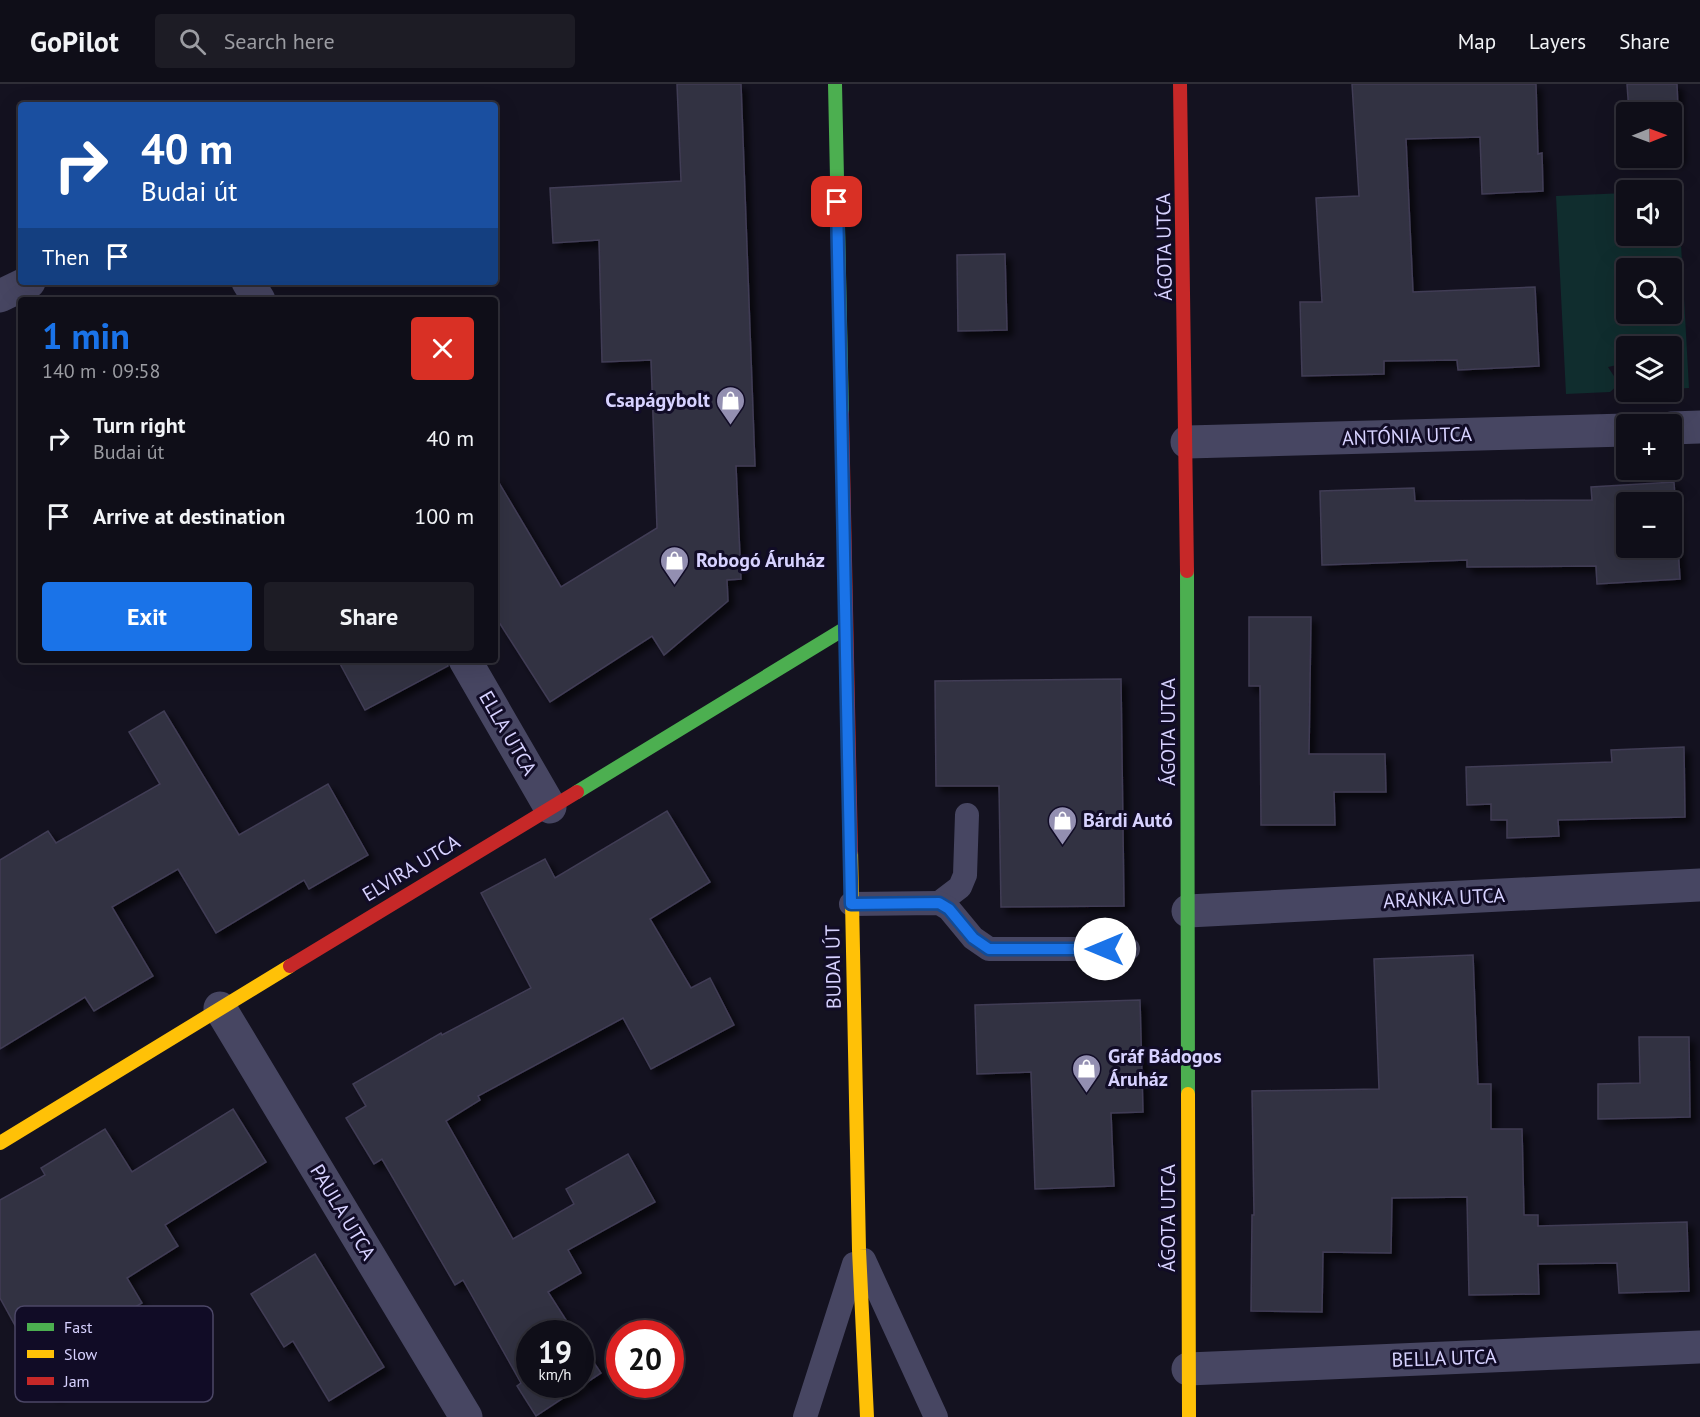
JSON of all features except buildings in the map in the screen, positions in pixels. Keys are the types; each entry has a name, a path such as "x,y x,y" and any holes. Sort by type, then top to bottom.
{"street":[{"name":"BUDAI ÚT","path":"835,84 844,629 859,1250 867,1417"},
{"name":"ÁGOTA UTCA","path":"1180,84 1187,442 1189,1417"},
{"path":"0,297 23,285"},
{"path":"1682,428 1700,428"},
{"name":"ANTÓNIA UTCA","path":"1187,442 1616,430"},
{"name":"ELVIRA UTCA","path":"0,1143 844,629"},
{"name":"ELLA UTCA","path":"467,663 550,807"},
{"name":"ARANKA UTCA","path":"1188,911 1700,885"},
{"name":"PAULA UTCA","path":"220,1008 466,1417"},
{"name":"BELLA UTCA","path":"1188,1369 1700,1347"}],"lane":[{"path":"939,903 960,887 965,875 967,815"},
{"path":"851,904 939,903 949,909 973,938 989,949 1128,949"},
{"path":"805,1417 859,1250"},
{"path":"859,1250 936,1417"}],"green space":[{"path":"1616,193 1616,246 1681,246 1682,258 1616,258 1616,324 1682,324 1682,262 1689,388 1682,388 1682,336 1616,336 1616,365 1608,367 1616,379 1616,387 1610,392 1566,394 1556,196"}],"traffic: fast":[{"path":"835,84 842,414"},
{"path":"1187,571 1188,1094"},
{"path":"577,792 844,629"}],"traffic: slow":[{"path":"851,851 859,1250 867,1417"},
{"path":"0,1143 290,966"},
{"path":"1188,1094 1189,1417"}],"traffic: jam":[{"path":"1180,84 1187,571"},
{"path":"842,414 851,851"},
{"path":"290,966 577,792"}],"place":[{"name":"Csapágybolt","path":"731,426"},
{"name":"Robogó Áruház","path":"675,586"},
{"name":"Bárdi Autó","path":"1062,846"},
{"name":"Gráf Bádogos Áruház","path":"1087,1094"}],"route":[{"path":"837,202 851,904 939,903 949,909 973,938 989,949 1105,949"}]}
